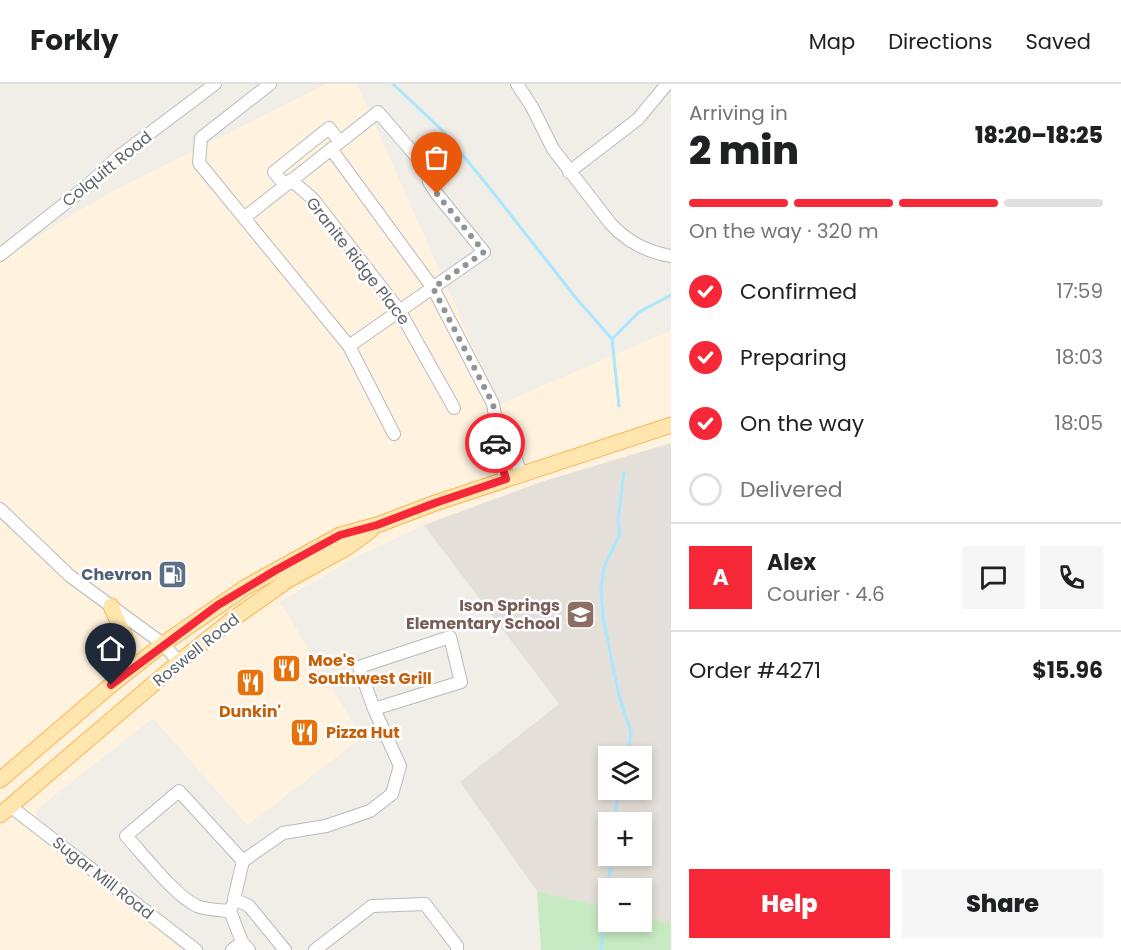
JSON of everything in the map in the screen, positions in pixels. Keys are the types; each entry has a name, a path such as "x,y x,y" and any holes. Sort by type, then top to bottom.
{"main road":[{"name":"Roswell Road","path":"0,780 121,677 218,605 340,535 377,525 435,503 671,425"},
{"name":"Roswell Road","path":"5,811 179,662 258,600 288,580 348,547 377,525"},
{"path":"111,606 127,642 121,677"}],"street":[{"name":"Colquitt Road","path":"0,255 78,193 118,157 215,84"},
{"path":"270,84 201,138 199,163 349,346 394,434"},
{"path":"517,84 553,149 619,233 638,246 658,254 671,256"},
{"path":"569,172 638,118 667,84"},
{"path":"244,218 378,112 427,169 429,182 437,194 484,252 349,346"},
{"path":"288,182 274,172 329,128 336,145 433,288 493,404 496,421 504,426 513,477"},
{"name":"Granite Ridge Place","path":"288,182 313,199 399,310 454,408"},
{"path":"0,509 70,576 163,645 179,662"},
{"path":"241,947 232,905 243,861 284,833 326,826 370,811 392,794 400,766 374,709 359,667 450,637 461,682 374,709"},
{"path":"243,861 180,791 126,836 180,894 197,906 249,906 285,950"},
{"name":"Sugar Mill Road","path":"5,811 196,950"},
{"path":"315,950 372,906 425,904 457,946 457,950"}],"shaded area":[{"path":"326,84 357,84 499,405 671,330 671,443 541,482 424,525 352,559 280,602 362,738 247,825 153,718 36,810 37,816 85,866 181,950 0,950 0,263 58,223 117,189"},
{"name":"Ison Springs Elementary School","path":"671,443 671,923 652,918 652,878 598,878 598,905 537,891 460,782 559,704 424,525 541,482"}],"green space":[{"path":"537,891 598,905 598,932 652,932 652,918 671,923 671,950 541,950"}],"waterway":[{"path":"393,84 443,131 576,298 612,339 619,406"},
{"path":"612,339 639,312 671,295"},
{"path":"624,472 618,520 620,534 604,567 601,589 603,617 619,696 631,732 629,746"},
{"path":"616,812 617,800"},
{"path":"601,950 606,891 611,866"}],"way so far":[{"path":"437,194 484,252 433,288 493,404 496,421 490,431 495,443"}],"place":[{"name":"Chevron","path":"173,574"},
{"name":"Ison Springs Elementary School","path":"581,614"},
{"name":"Moe's Southwest Grill","path":"287,669"},
{"name":"Dunkin'","path":"250,683"},
{"name":"Pizza Hut","path":"305,732"}],"route":[{"path":"111,685 218,605 340,535 377,525 506,479 495,443"}]}
